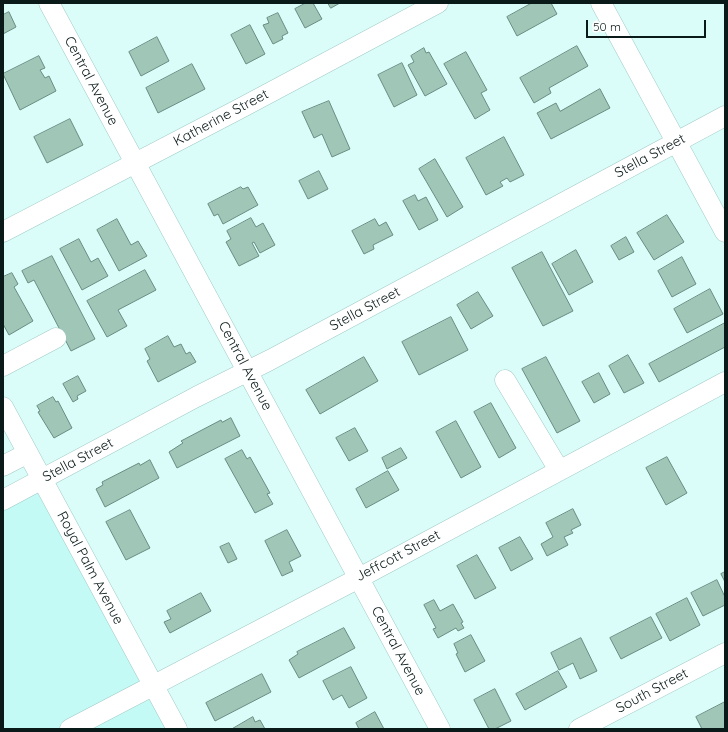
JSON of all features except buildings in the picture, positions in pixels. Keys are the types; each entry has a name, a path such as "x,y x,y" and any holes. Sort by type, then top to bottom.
{"street":[{"name":"Central Avenue","path":"49,3 440,729"},
{"name":"Katherine Street","path":"3,232 438,3"},
{"path":"601,3 725,232"},
{"name":"Stella Street","path":"3,500 725,116"},
{"path":"3,366 56,338"},
{"path":"505,380 559,470"},
{"name":"Jeffcott Street","path":"70,729 359,578 725,382"},
{"name":"Royal Palm Avenue","path":"3,406 177,729"},
{"path":"3,466 28,453"},
{"name":"South Street","path":"579,729 725,653"}],"shaded area":[{"path":"33,480 168,729 3,729 3,496"}]}
